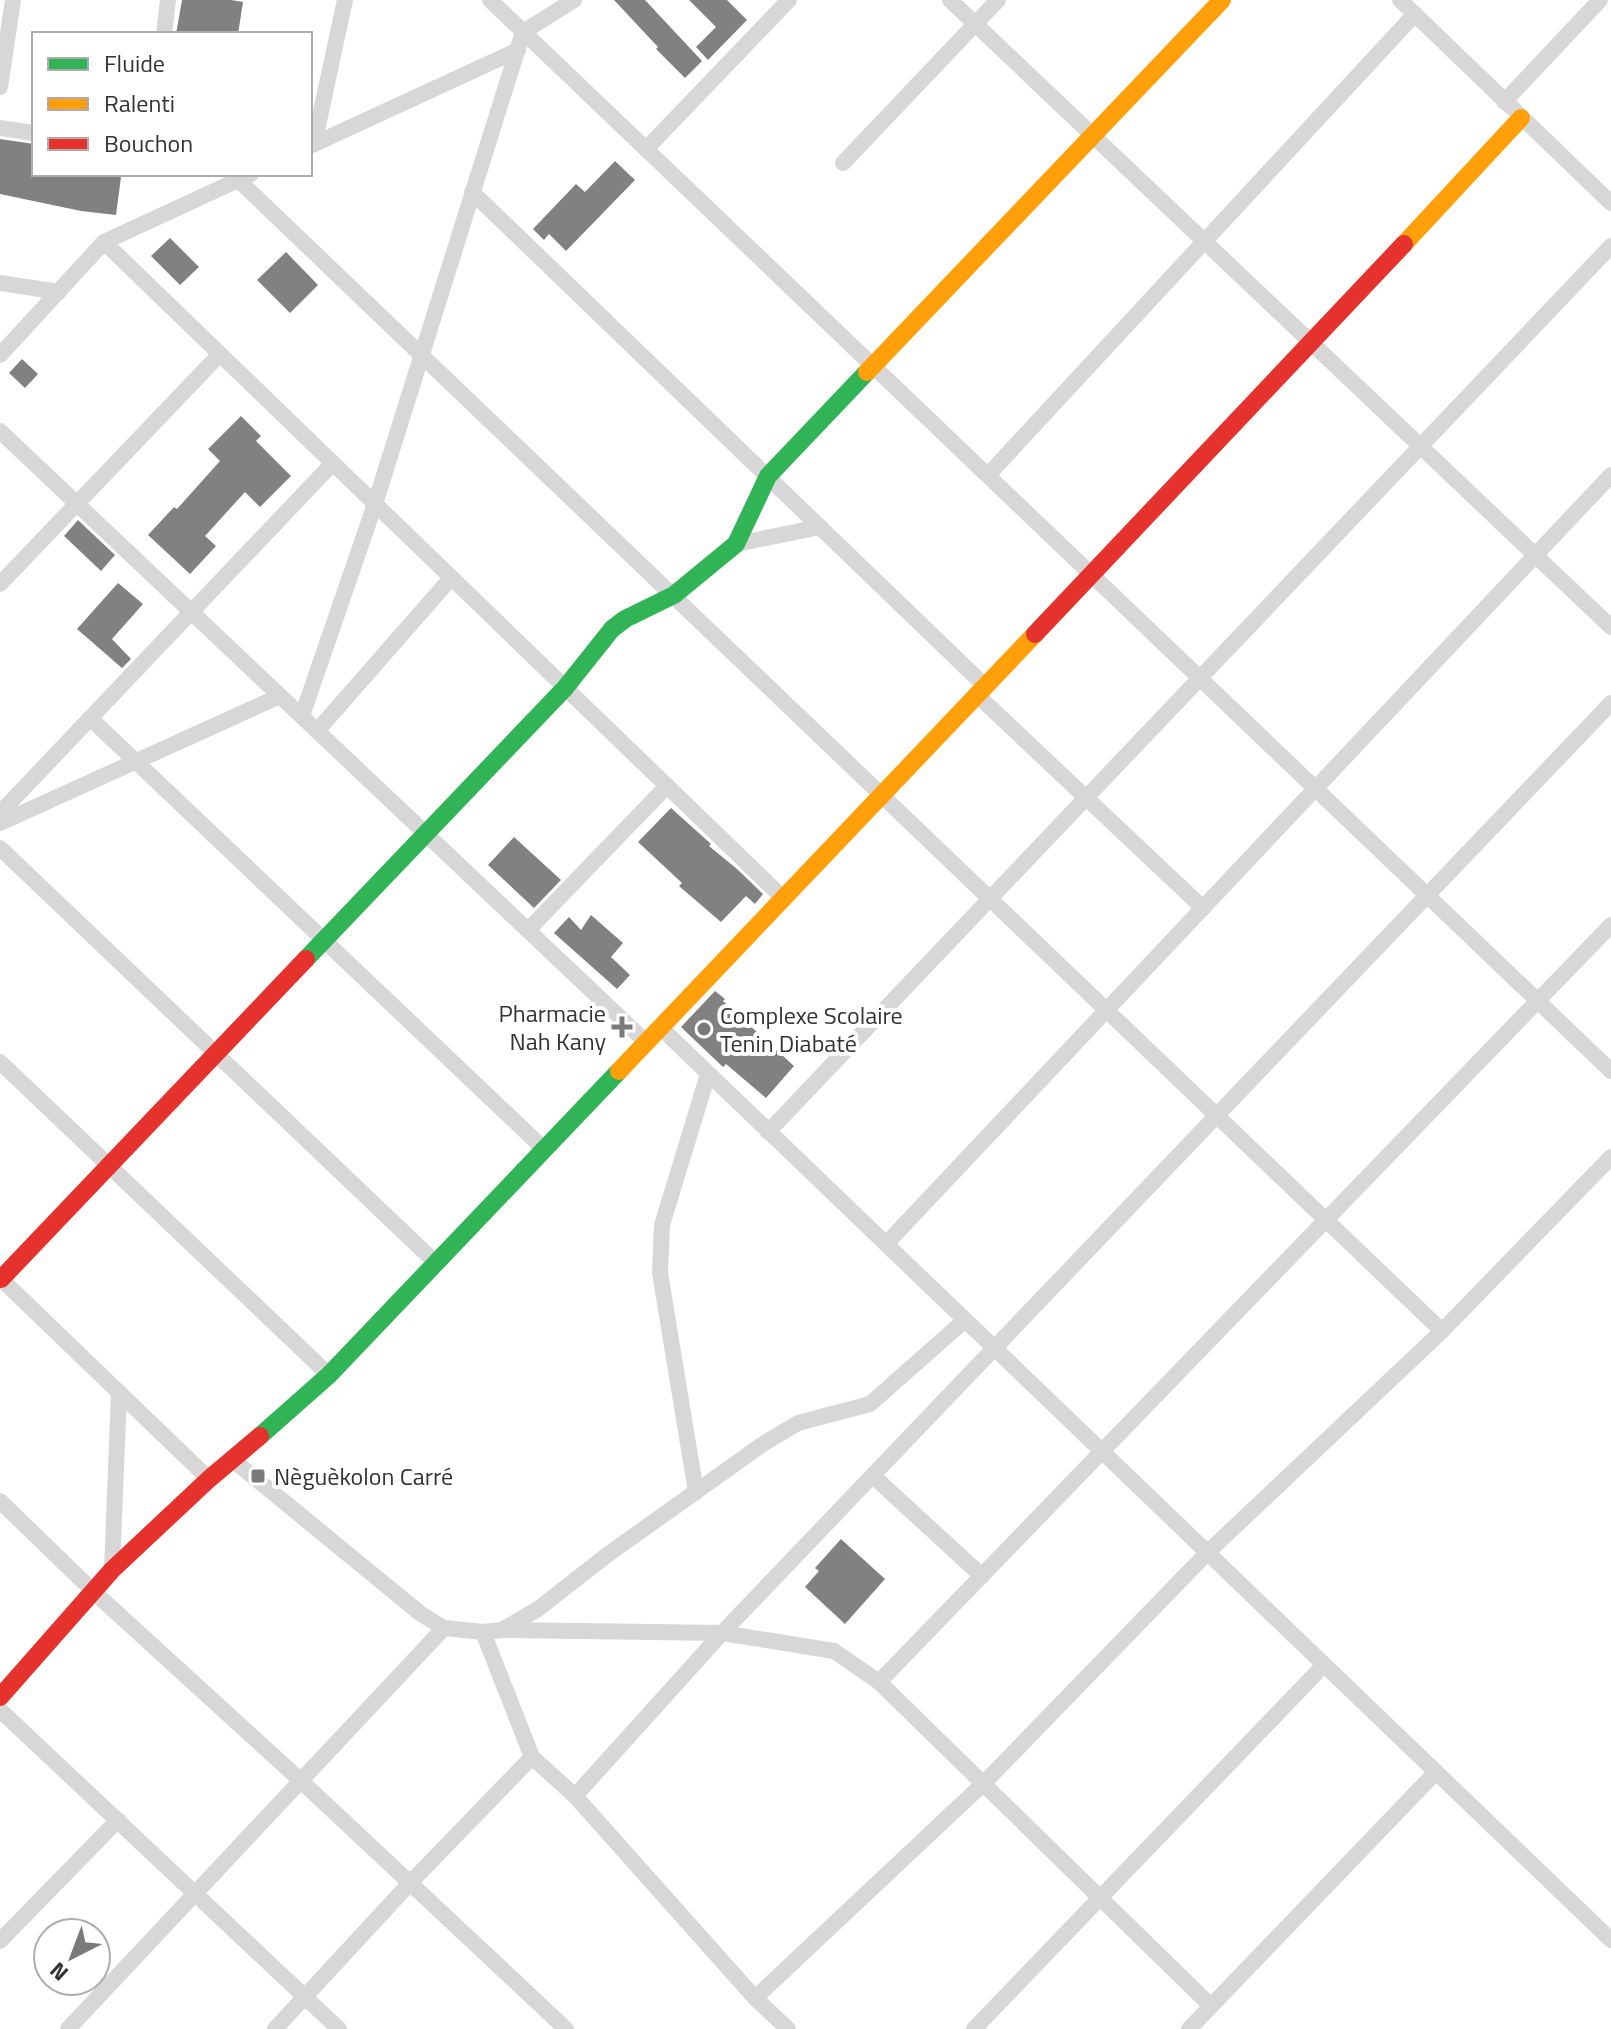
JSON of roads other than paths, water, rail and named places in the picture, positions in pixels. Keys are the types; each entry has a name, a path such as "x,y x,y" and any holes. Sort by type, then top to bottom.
{"street":[{"path":"0,87 13,0"},
{"path":"164,32 168,0"},
{"path":"312,145 345,0"},
{"path":"490,0 1611,1071"},
{"path":"302,716 375,504 523,32 574,0"},
{"path":"646,149 789,0"},
{"path":"950,0 1611,627"},
{"path":"843,163 998,0"},
{"path":"209,1479 1,1279 565,688 612,629 625,619 674,595 736,544 768,476 1222,0"},
{"path":"1400,0 1611,203"},
{"path":"1504,102 1600,0"},
{"path":"988,475 1415,14"},
{"path":"312,145 518,50"},
{"path":"0,1697 112,1570 209,1479 329,1375 1312,343 1521,118"},
{"path":"0,128 32,133"},
{"path":"0,355 104,242 240,176 421,354 1442,1331"},
{"path":"472,192 768,476 1086,798 1203,908"},
{"path":"104,242 783,898"},
{"path":"768,1132 1611,246"},
{"path":"0,283 59,292"},
{"path":"0,584 220,354"},
{"path":"0,431 646,1042"},
{"path":"0,813 333,463"},
{"path":"886,1244 1611,475"},
{"path":"736,544 820,527"},
{"path":"317,731 451,578"},
{"path":"0,823 280,696"},
{"path":"575,1796 722,1633 1611,703"},
{"path":"90,718 544,1149"},
{"path":"528,930 667,786"},
{"path":"0,848 436,1263"},
{"path":"879,1682 1611,925"},
{"path":"660,1027 1611,1940"},
{"path":"0,1062 329,1375"},
{"path":"696,1492 660,1273 662,1225 708,1074"},
{"path":"755,1998 984,1783 1208,1552 1442,1331 1611,1157"},
{"path":"502,1630 538,1609 607,1555 763,1444 798,1423 870,1404 965,1320"},
{"path":"112,1570 119,1392"},
{"path":"233,1460 421,1614 444,1628 483,1632 722,1633 834,1651 879,1682 1211,2006"},
{"path":"873,1476 982,1576"},
{"path":"0,1501 94,1592 566,2029"},
{"path":"68,2029 444,1628"},
{"path":"483,1632 532,1757 575,1796 776,2025"},
{"path":"974,2029 1324,1665"},
{"path":"0,1710 339,2029"},
{"path":"275,2029 532,1757"},
{"path":"1189,2029 1436,1772"},
{"path":"0,1941 118,1820"}],"place":[{"name":"Pharmacie Nah Kany","path":"622,1027"},
{"name":"Complexe Scolaire Tenin Diabaté","path":"704,1029"},
{"name":"Nèguèkolon Carré","path":"258,1476"}]}
